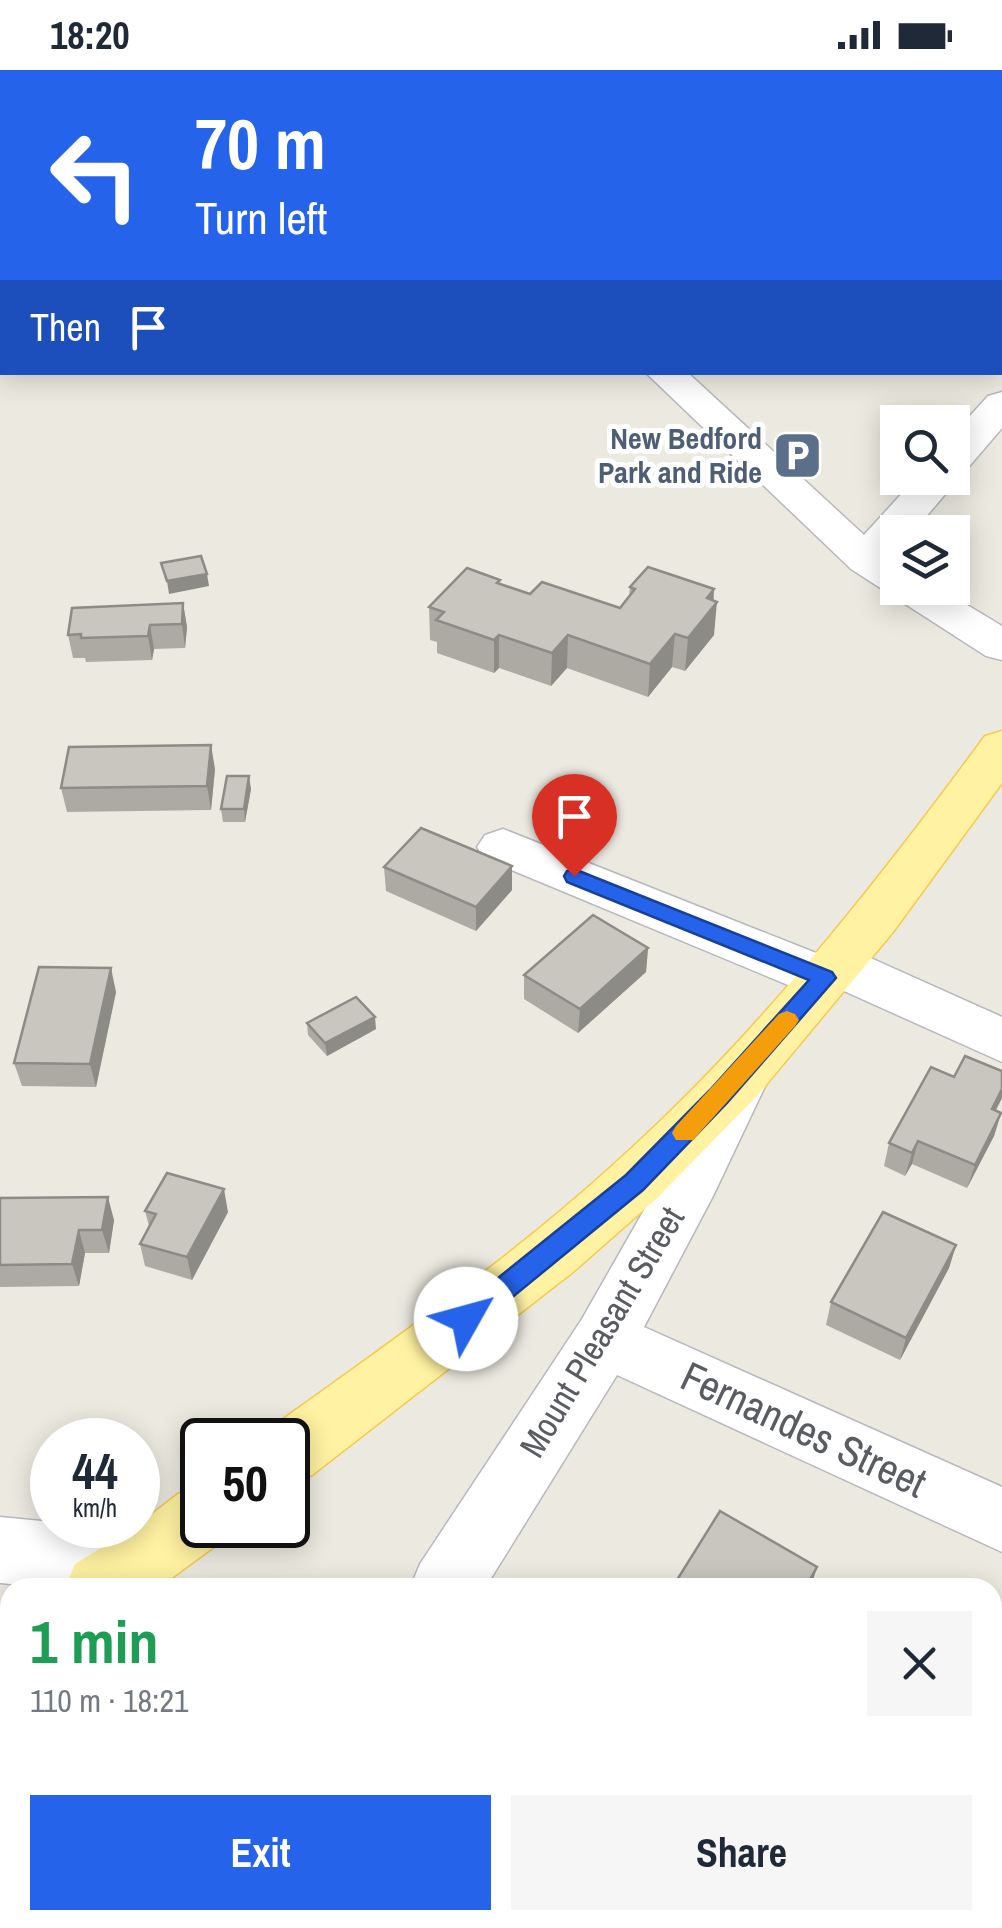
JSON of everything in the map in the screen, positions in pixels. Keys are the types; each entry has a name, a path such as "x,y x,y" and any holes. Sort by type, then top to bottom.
{"main road":[{"name":"Mount Pleasant Street","path":"310,1437 567,1240 634,1182 745,1068 830,971 911,873 1002,746"},
{"path":"119,1575 180,1532"}],"street":[{"path":"667,375 880,568"},
{"path":"970,440 1002,404"},
{"path":"937,605 1002,646"},
{"path":"503,847 1002,1041"},
{"name":"Mount Pleasant Street","path":"451,1578 606,1339 684,1196 745,1068"},
{"name":"Fernandes Street","path":"606,1339 1002,1520"},
{"path":"0,1550 119,1575"}],"building":[{"path":"201,556 207,574 167,581 161,563"},
{"path":"648,567 714,589 707,598 717,602 688,638 675,634 650,664 568,635 552,653 499,635 494,640 436,620 444,612 429,607 467,568 530,594 542,582 620,608 635,589 630,587"},
{"path":"183,603 182,624 150,625 148,636 68,635 72,608"},
{"path":"211,745 207,786 61,788 69,747"},
{"path":"227,776 249,776 244,809 221,809"},
{"path":"421,828 512,866 476,907 384,867"},
{"path":"593,915 648,948 580,1009 524,975"},
{"path":"39,967 111,968 90,1064 14,1063"},
{"path":"356,997 375,1017 325,1043 307,1023"},
{"path":"965,1056 1002,1071 1002,1089 992,1109 1001,1113 975,1165 918,1141 912,1153 889,1143 931,1067 954,1077"},
{"path":"167,1173 224,1189 187,1257 140,1244 156,1214 145,1211"},
{"path":"108,1197 102,1230 79,1230 72,1264 0,1265 0,1198"},
{"path":"883,1212 956,1245 906,1338 831,1302"},
{"path":"720,1511 817,1567 811,1578 678,1578"}],"slow traffic":[{"path":"684,1133 787,1020"}],"place":[{"name":"New Bedford Park and Ride","path":"797,456"}],"route":[{"path":"466,1319 634,1182 693,1124 824,978 574,876"}]}
